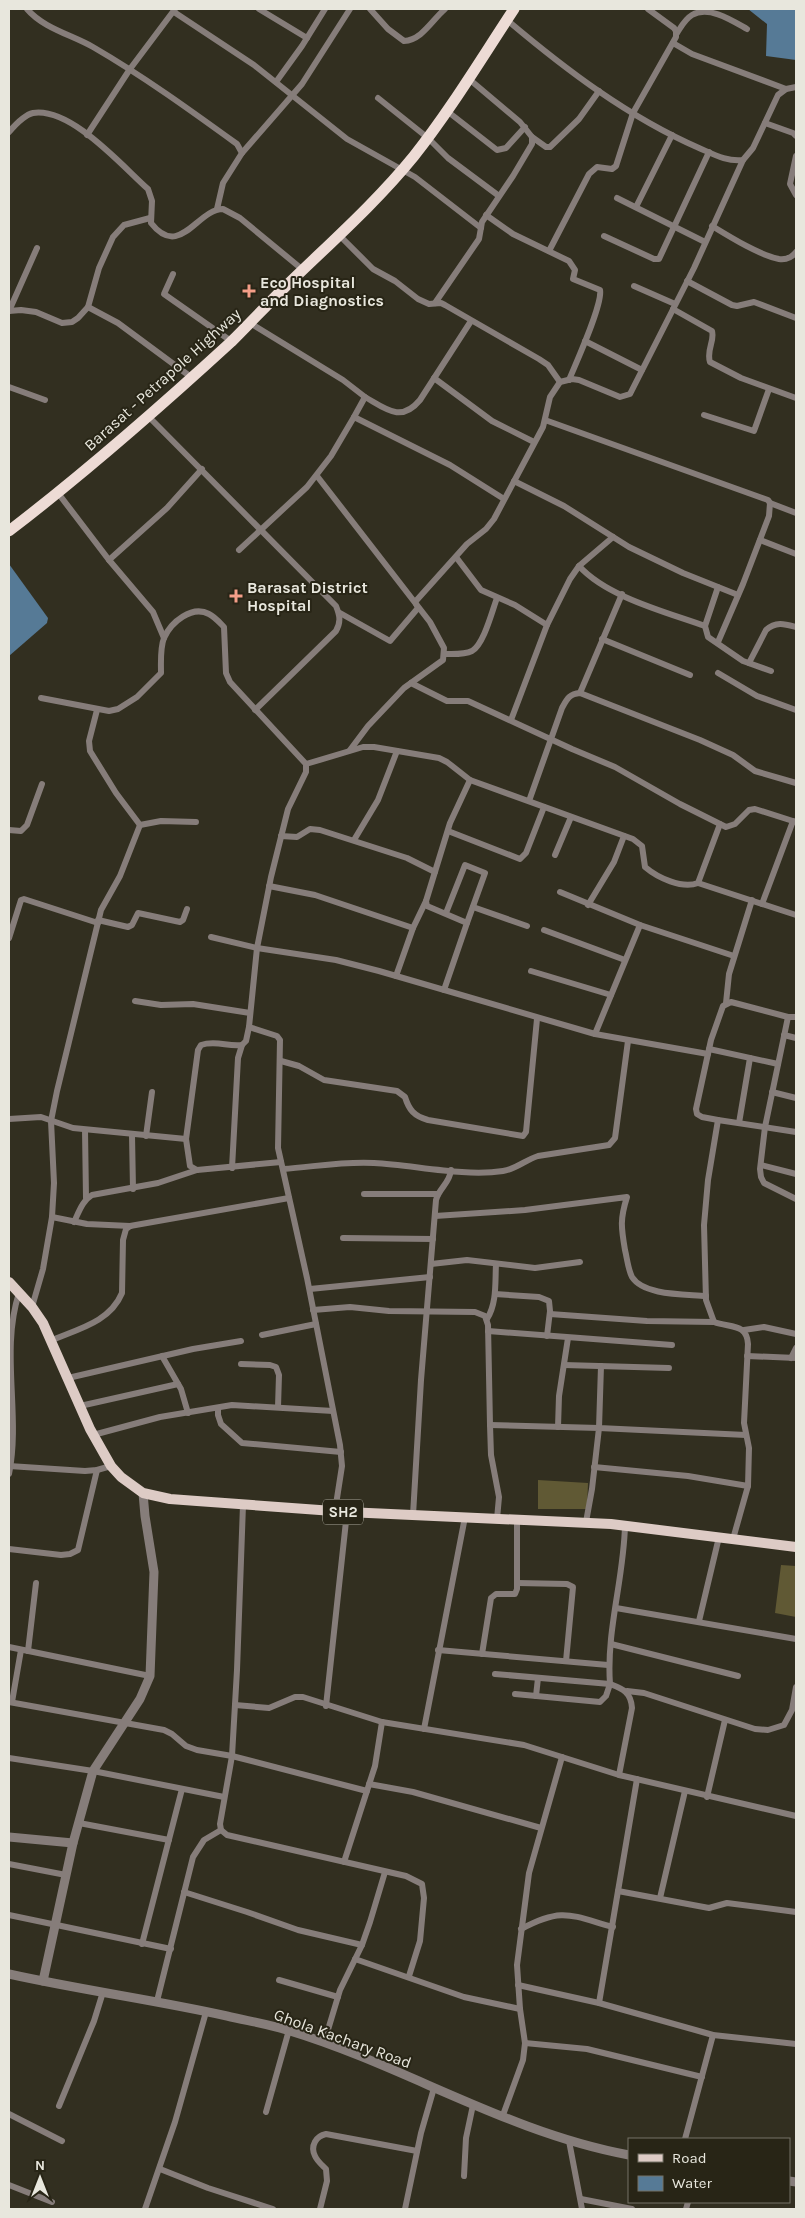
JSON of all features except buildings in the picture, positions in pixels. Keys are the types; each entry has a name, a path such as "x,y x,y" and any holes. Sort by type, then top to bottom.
{"highway":[{"name":"Barasat - Petrapole Highway","path":"9,530 58,493 148,416 231,341 340,236 401,171 428,138 470,79 514,9"}],"main road":[{"name":"SH2","path":"9,1282 32,1307 52,1340 93,1436 111,1466 121,1477 143,1493 170,1499 242,1505 625,1525 796,1547"}],"street":[{"path":"27,9 53,28 92,47 130,69 237,144 242,153"},
{"path":"259,9 269,11 307,38"},
{"path":"276,82 325,9"},
{"path":"217,209 223,183 242,153 293,95 350,9"},
{"path":"370,9 388,29 404,41 418,37 445,9"},
{"path":"648,9 674,28 677,34"},
{"path":"87,135 130,69 175,10 276,82 347,139 401,171 415,177 481,228"},
{"path":"549,251 592,170 597,167 612,169 616,166 634,113 677,34 692,15 704,12 725,17 747,29"},
{"path":"506,20 598,91 634,113 672,135 725,159 742,160"},
{"path":"673,43 692,54 786,89"},
{"path":"470,79 525,127 532,138 550,148 578,119 598,91"},
{"path":"415,602 467,544 486,529 534,442 545,420 550,397 560,382 579,380 615,396 625,397 634,390 642,370 687,281 742,160 753,148 772,103 786,89 796,87"},
{"path":"378,98 428,138 448,158 499,196"},
{"path":"447,111 497,150 506,148 525,127"},
{"path":"9,132 31,113 42,113 61,118 87,135 148,189 152,201 150,218 154,227 161,232 175,236 188,231 209,212 217,209 229,211 303,270"},
{"path":"765,123 792,132 796,136"},
{"path":"636,207 672,135"},
{"path":"434,303 479,239 486,215 532,144 532,138"},
{"path":"604,236 657,260 709,152"},
{"path":"796,156 790,184 796,195"},
{"path":"617,198 705,242"},
{"path":"486,215 513,234 573,264 575,270 573,279 600,290 600,297 569,380"},
{"path":"37,248 9,311 36,312 66,323 78,318 88,307 99,268 113,237 124,225 150,218"},
{"path":"712,226 764,254 779,259 787,258 796,252"},
{"path":"340,236 380,274 395,281 424,302 445,304 471,321 544,362 560,382"},
{"path":"173,274 164,292 165,294 231,341"},
{"path":"687,281 732,305 754,302 796,318"},
{"path":"634,286 674,307 712,331 713,336 708,355 710,362 741,378 796,398"},
{"path":"88,307 124,327 190,378"},
{"path":"250,323 343,380 364,397 392,412 400,413 410,410 420,400 471,321"},
{"path":"584,341 642,370"},
{"path":"434,378 492,421 534,442"},
{"path":"9,388 45,400"},
{"path":"704,415 754,431 770,389"},
{"path":"239,550 317,476 331,456 364,397"},
{"path":"148,416 336,606 340,614 340,622 336,631 255,710"},
{"path":"354,417 450,465 504,499"},
{"path":"545,420 762,498 796,513"},
{"path":"109,560 167,508 202,469"},
{"path":"317,476 415,602 440,640 444,654 443,660 411,683 368,726 350,750"},
{"path":"514,481 564,506 629,547 738,595"},
{"path":"58,493 109,560 153,612 164,638"},
{"path":"718,642 760,540 770,503"},
{"path":"511,720 548,625 570,579 579,566 613,537"},
{"path":"760,540 796,554"},
{"path":"456,557 481,590 515,605 548,625"},
{"path":"579,566 596,580 622,594 705,626"},
{"path":"718,587 705,626 708,637 750,663 771,672"},
{"path":"580,693 622,594"},
{"path":"444,654 466,653 473,650 482,638 497,598"},
{"path":"340,614 390,641 418,608 415,602"},
{"path":"41,698 97,710 109,711 118,709 137,697 161,673 164,638 172,625 192,612 210,614 224,628 226,673 230,682 306,764 306,772 288,809 269,886 257,948 249,1027 246,1041 242,1045 238,1068 232,1168"},
{"path":"750,663 766,630 771,626 777,623 796,627"},
{"path":"602,639 690,675"},
{"path":"718,673 757,696 796,710"},
{"path":"411,683 447,701 468,701 552,738 572,749 615,767 720,824 731,826 744,813 755,809 795,821 762,904"},
{"path":"529,801 566,700 572,694 580,693 673,729 733,755 755,771 796,783"},
{"path":"97,710 89,741 90,751 95,763 140,825"},
{"path":"306,764 350,750 374,747 439,758 470,780 639,842 642,846 645,867 650,871 680,884 690,886 698,883 796,916"},
{"path":"354,840 378,800 397,751"},
{"path":"396,976 413,928 426,901 448,832 470,780"},
{"path":"9,830 21,832 27,825 42,784"},
{"path":"448,832 520,859 526,853 544,807"},
{"path":"555,855 571,817"},
{"path":"140,825 161,821 196,822"},
{"path":"698,883 720,824"},
{"path":"32,1307 41,1275 52,1217 54,1183 51,1120 104,902 120,876 140,825"},
{"path":"281,836 297,837 310,829 354,840 406,858 435,872"},
{"path":"588,904 614,862 624,836"},
{"path":"444,990 485,872 465,865 446,913"},
{"path":"269,886 315,895 413,928"},
{"path":"560,892 640,925 734,956"},
{"path":"9,938 22,900 24,899 98,922 128,926 132,925 138,913 180,922 183,920 187,909"},
{"path":"752,900 726,986 726,1003 723,1006 708,1052 696,1109 697,1114 702,1117 796,1132"},
{"path":"426,901 427,906 467,923"},
{"path":"473,907 527,926"},
{"path":"595,1034 640,925"},
{"path":"544,930 626,960"},
{"path":"211,937 257,948 336,960 444,990 537,1019 595,1034 628,1041 750,1058 778,1064"},
{"path":"531,971 611,995"},
{"path":"135,1001 161,1005 193,1004 250,1014"},
{"path":"726,1003 731,1002 796,1018"},
{"path":"788,1017 765,1127 761,1177 764,1183 796,1199"},
{"path":"281,1061 299,1066 324,1080 397,1091 405,1097 408,1107 414,1115 428,1120 523,1136 526,1132 537,1019"},
{"path":"249,1027 277,1036 280,1040 278,1135 281,1162 310,1290 340,1452 342,1466 335,1511"},
{"path":"784,1035 796,1038"},
{"path":"283,1169 368,1162 451,1170 503,1171 519,1166 538,1156 609,1145 615,1138 628,1041"},
{"path":"197,1170 190,1166 186,1139 198,1050 201,1045 214,1042 230,1046 242,1045"},
{"path":"739,1123 750,1058"},
{"path":"146,1136 152,1092"},
{"path":"772,1092 796,1098"},
{"path":"9,1119 42,1118 86,1130 186,1139"},
{"path":"714,1322 709,1314 706,1296 705,1212 718,1120"},
{"path":"74,1222 86,1198 86,1130"},
{"path":"132,1135 134,1188"},
{"path":"86,1198 98,1193 134,1188 173,1179 197,1170 281,1162"},
{"path":"761,1165 796,1174"},
{"path":"413,1515 426,1312 438,1194 448,1181 451,1170"},
{"path":"364,1194 438,1194"},
{"path":"436,1216 526,1210 628,1197 622,1213 621,1224 632,1276 645,1287 655,1291 706,1296"},
{"path":"52,1217 74,1222 130,1226 289,1198"},
{"path":"52,1340 106,1316 118,1302 122,1293 124,1234 130,1226"},
{"path":"343,1238 434,1239"},
{"path":"431,1264 467,1260 535,1268 580,1262"},
{"path":"487,1320 492,1312 495,1294 496,1264"},
{"path":"310,1290 430,1277"},
{"path":"9,1474 10,1329 12,1312 19,1293"},
{"path":"495,1294 544,1298 550,1305 547,1336"},
{"path":"313,1310 350,1307 426,1312 481,1313 487,1320 488,1332 490,1425 492,1455 499,1497 497,1519"},
{"path":"550,1314 647,1321 714,1322 744,1330 764,1327 796,1334"},
{"path":"262,1335 316,1324"},
{"path":"733,1539 748,1486 749,1448 744,1407 748,1356 747,1335 744,1330"},
{"path":"488,1332 672,1345"},
{"path":"558,1427 559,1396 568,1338"},
{"path":"68,1378 162,1356 241,1341"},
{"path":"748,1356 794,1358 796,1348"},
{"path":"162,1356 178,1384 188,1413"},
{"path":"241,1364 276,1367 279,1375 278,1407"},
{"path":"564,1366 669,1368"},
{"path":"586,1522 599,1428 601,1366"},
{"path":"80,1406 178,1384"},
{"path":"93,1436 137,1422 240,1405 333,1411"},
{"path":"216,1408 221,1424 242,1443 340,1452"},
{"path":"490,1425 746,1435"},
{"path":"10,1466 97,1470 111,1466"},
{"path":"594,1467 688,1476 748,1486"},
{"path":"9,1549 61,1555 70,1554 78,1550 97,1470"},
{"path":"43,1981 73,1843 93,1770 140,1699 150,1676 154,1572 143,1493"},
{"path":"221,1830 224,1797 232,1756 242,1505"},
{"path":"326,1706 348,1512"},
{"path":"424,1729 465,1517"},
{"path":"482,1654 491,1598 496,1594 515,1594 517,1583 517,1519"},
{"path":"515,1694 600,1702 606,1696 610,1684 608,1665 625,1553 625,1525"},
{"path":"698,1621 719,1537"},
{"path":"517,1583 567,1584 573,1587 566,1661"},
{"path":"36,1584 25,1650 12,1681 10,1702 164,1730 186,1746 368,1787 413,1792 540,1828"},
{"path":"616,1608 796,1639"},
{"path":"611,1644 738,1676"},
{"path":"9,1647 150,1676"},
{"path":"438,1650 608,1665"},
{"path":"495,1674 610,1684 627,1691 658,1697 755,1729 768,1730 784,1725 792,1710 796,1687"},
{"path":"536,1696 538,1678"},
{"path":"620,1775 632,1708 627,1691"},
{"path":"235,1704 269,1708 295,1697 303,1698 382,1722 524,1745 620,1775 796,1816"},
{"path":"707,1796 725,1720"},
{"path":"344,1862 375,1766 382,1722"},
{"path":"503,2115 523,2060 525,2043 520,2009 517,1965 529,1873 540,1828 562,1757"},
{"path":"9,1758 93,1770 224,1797"},
{"path":"598,2002 613,1927 637,1779"},
{"path":"142,1944 182,1789"},
{"path":"660,1898 685,1791"},
{"path":"79,1823 169,1840"},
{"path":"221,1830 227,1835 417,1880 422,1884 424,1890 420,1941 409,1976"},
{"path":"157,2001 193,1857 198,1846 204,1840 221,1830"},
{"path":"9,1837 73,1843"},
{"path":"9,1864 66,1875"},
{"path":"324,2043 338,1997 362,1945 386,1872"},
{"path":"618,1891 709,1908 726,1904 796,1912"},
{"path":"184,1892 298,1930 362,1945"},
{"path":"521,1929 548,1916 562,1914 613,1927"},
{"path":"9,1915 171,1949"},
{"path":"355,1959 409,1976 464,1997 520,2009"},
{"name":"Ghola Kachary Road","path":"9,1974 157,2001 289,2030 473,2105 569,2141 594,2149 628,2155"},
{"path":"279,1980 338,1997"},
{"path":"518,1985 598,2002 713,2034 796,2044"},
{"path":"59,2106 94,2021 103,1992"},
{"path":"145,2209 160,2169 206,2012"},
{"path":"266,2112 289,2030"},
{"path":"685,2138 713,2034"},
{"path":"525,2043 587,2049 702,2077"},
{"path":"405,2209 417,2151 434,2088"},
{"path":"464,2176 466,2138 473,2105"},
{"path":"9,2114 62,2141"},
{"path":"320,2209 327,2181 326,2169 316,2159 313,2148 315,2140 320,2135 326,2134 417,2151"},
{"path":"569,2141 582,2209"},
{"path":"160,2169 208,2188 273,2209"},
{"path":"9,2185 52,2202"},
{"path":"581,2199 632,2209"}],"shaded area":[{"path":"538,1480 588,1483 587,1509 538,1509"},
{"path":"781,1565 796,1566 796,1617 775,1613"}],"water":[{"path":"748,9 796,9 796,60 766,56 767,24"},
{"path":"9,564 48,618 47,623 9,656"}],"place":[{"name":"Eco Hospital and Diagnostics","path":"249,291"},
{"name":"Barasat District Hospital","path":"236,596"}]}
